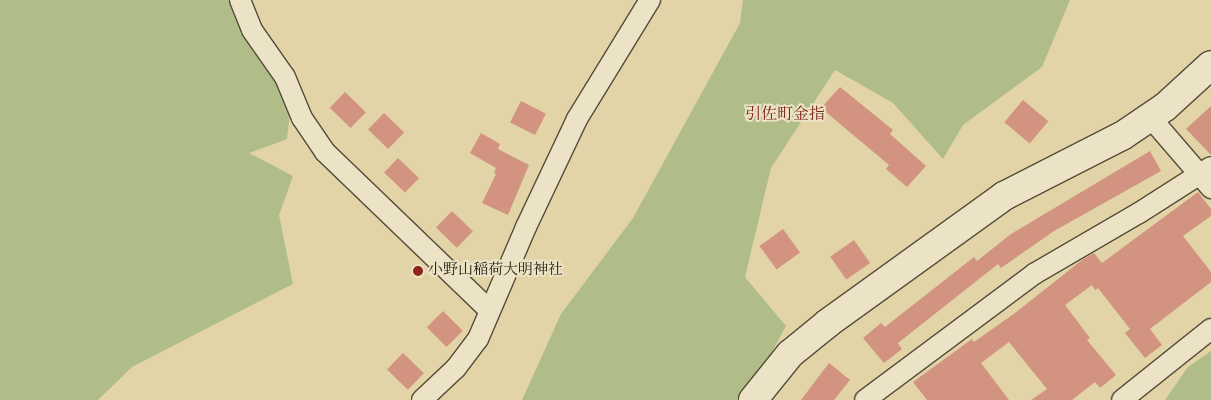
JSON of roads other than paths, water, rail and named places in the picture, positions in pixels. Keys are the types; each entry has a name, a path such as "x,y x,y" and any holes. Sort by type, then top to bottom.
{"street":[{"path":"240,0 252,30 285,76 302,118 325,152 489,310"},
{"path":"422,400 456,368 478,339 489,310 577,119 650,0"},
{"path":"753,400 790,354 988,208 1040,176 1122,136 1150,117 1211,65"},
{"path":"874,397 1034,274 1207,177 1150,117"},
{"path":"1122,400 1211,329"}],"place":[{"name":"小野山稲荷大明神社","path":"418,271"}],"district":[{"name":"引佐町金指","path":"785,115"}]}
